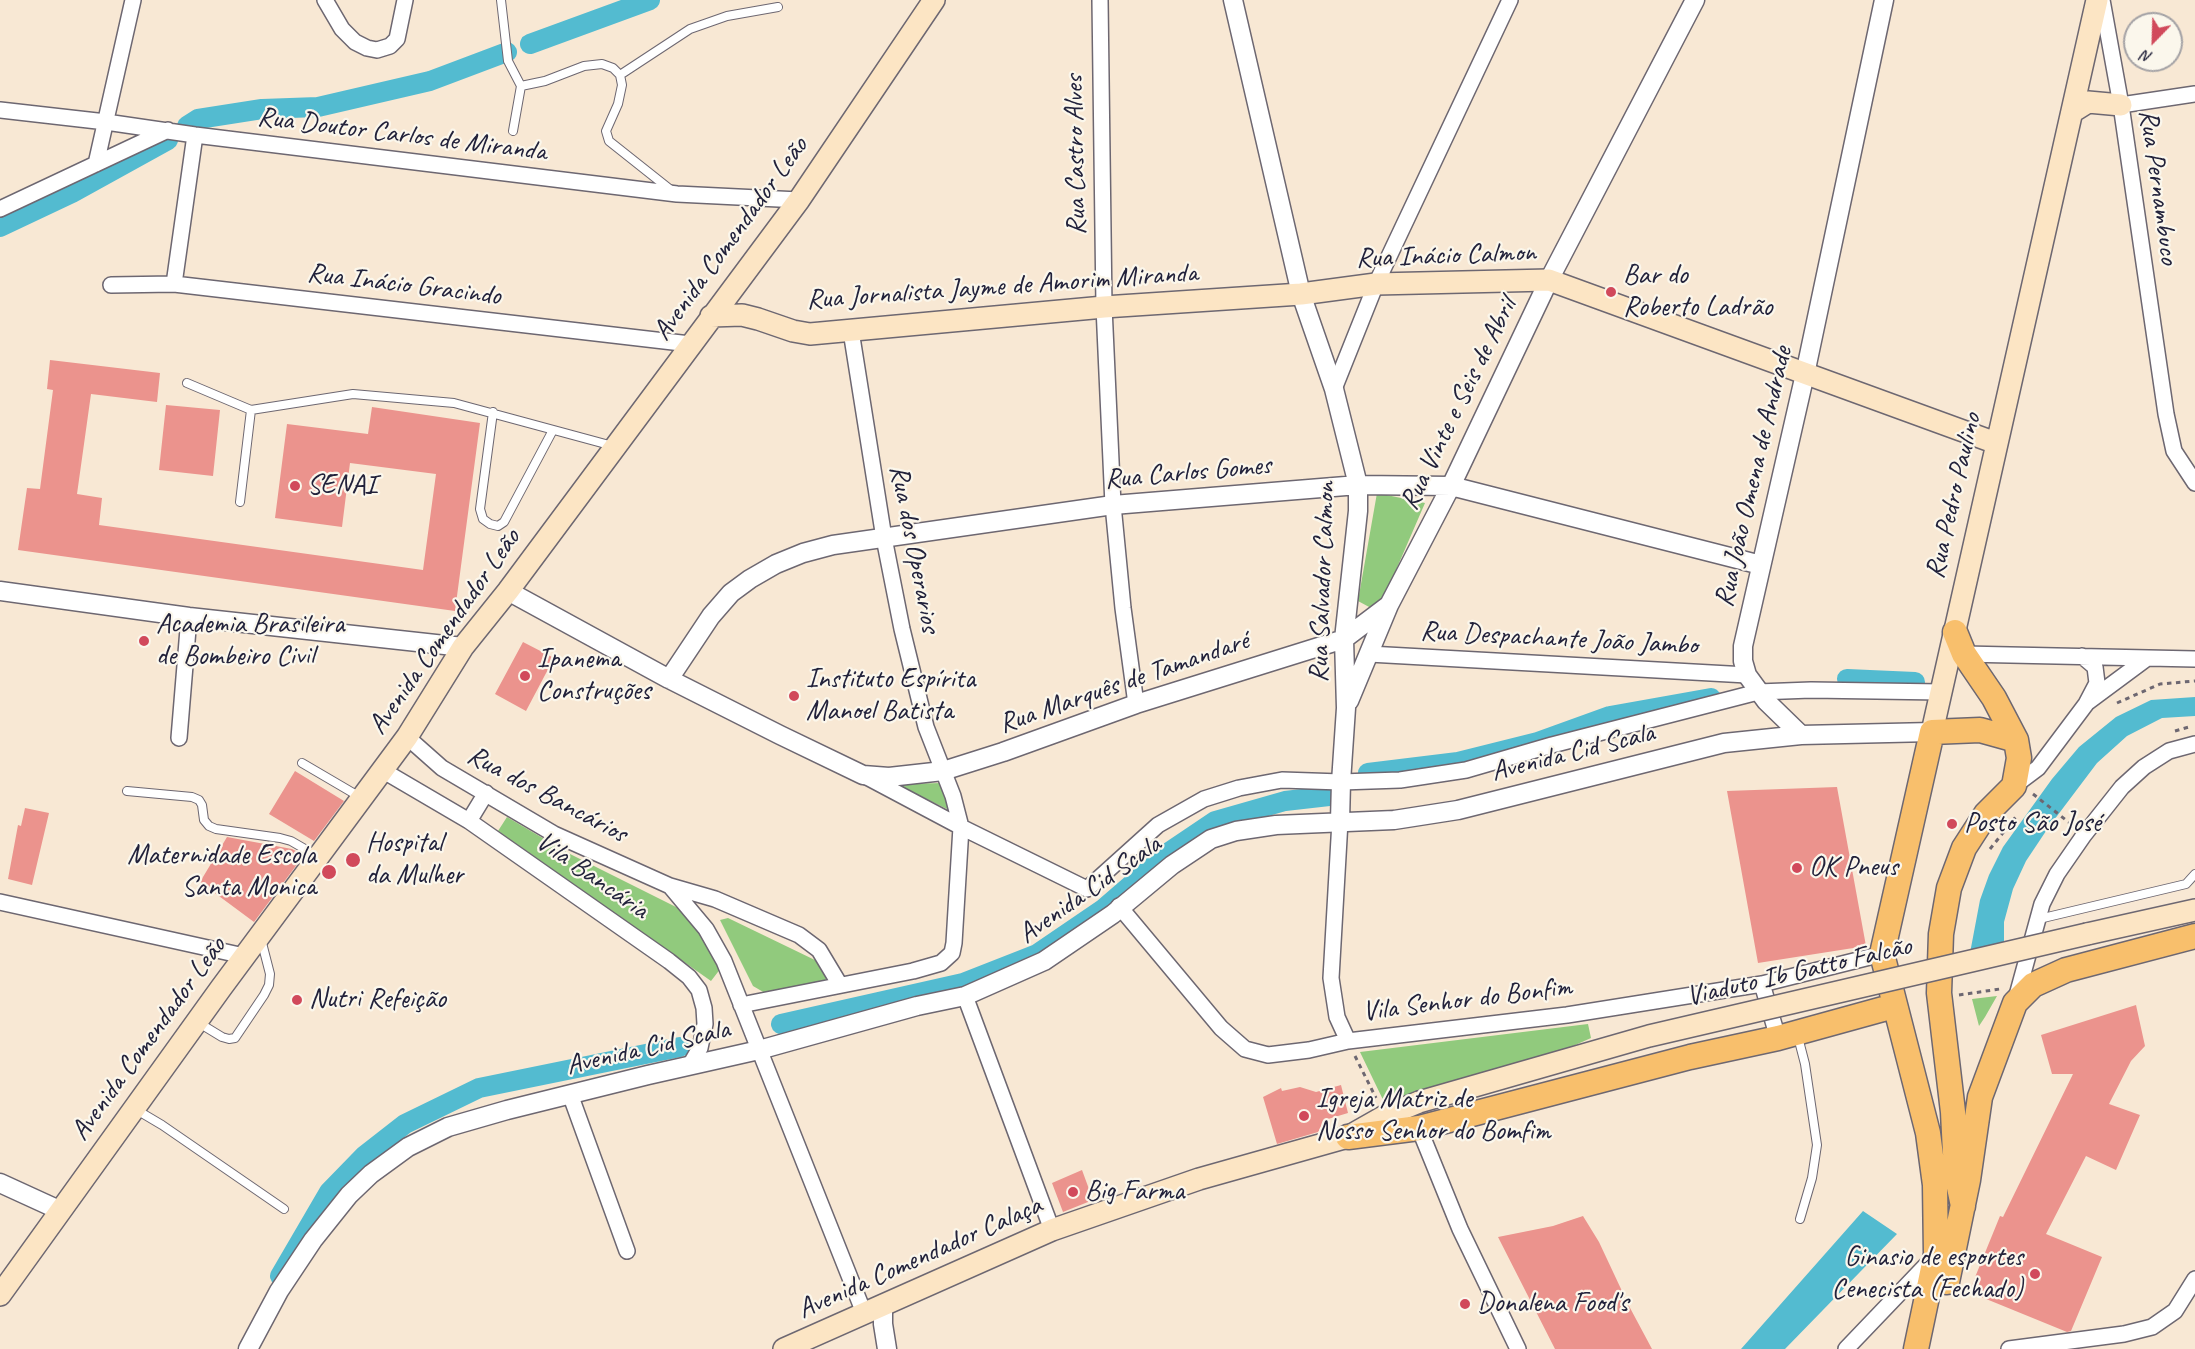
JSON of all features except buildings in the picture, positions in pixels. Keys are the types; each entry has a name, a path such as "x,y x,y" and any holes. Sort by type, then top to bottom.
{"highway":[{"path":"1959,643 1994,698 2016,740 2024,794 1986,814 1964,848 1949,888 1941,934 1939,993 1953,1112 1956,1173 1963,1206"},
{"path":"1932,732 1980,730 2016,740"},
{"name":"Rua Pedro Paulino","path":"1916,1349 1936,1254 1935,1185 1929,1132 1882,954 1932,732"},
{"path":"1933,1349 1963,1206 1980,1097 2015,1003 2033,985 2066,970 2195,936"},
{"path":"1348,1137 1419,1128 1894,1006"}],"main road":[{"name":"Avenida Comendador Leão","path":"0,1295 259,935 407,737 464,647 798,200 934,0"},
{"name":"Rua Pedro Paulino","path":"1932,732 1941,692 1959,643 1996,443 2099,0"},
{"path":"2072,112 2088,102 2121,105"},
{"name":"Rua Inácio Calmon","path":"1300,294 1376,284 1549,280 1996,443"},
{"name":"Rua Jornalista Jayme de Amorim Miranda","path":"711,316 742,315 793,332 810,334 1104,307 1300,294"},
{"name":"Viaduto Ib Gatto Falcão","path":"1419,1102 1649,1036 2195,910"},
{"name":"Avenida Comendador Calaça","path":"784,1349 1052,1230 1199,1179 1348,1137 1385,1116 1419,1102"}],"street":[{"path":"96,164 133,0"},
{"path":"325,0 342,29 356,42 377,50 390,46 397,39 405,0"},
{"name":"Rua Castro Alves","path":"1100,0 1104,307 1113,505 1123,608 1136,704"},
{"name":"Rua Salvador Calmon","path":"1233,0 1300,294 1334,389 1358,485 1358,511 1344,639 1346,708 1340,821"},
{"path":"1334,389 1376,284 1510,0"},
{"name":"Rua Vinte e Seis de Abril","path":"1346,708 1389,605 1450,486 1549,280 1695,0"},
{"name":"Rua João Omena de Andrade","path":"1801,735 1758,692 1747,675 1743,661 1743,646 1805,374 1884,0"},
{"name":"Rua Pernambuco","path":"2099,0 2121,105 2166,414 2174,451 2195,483"},
{"path":"2121,105 2195,94"},
{"name":"Rua Doutor Carlos de Miranda","path":"0,110 677,194 798,200"},
{"path":"0,209 168,130"},
{"path":"174,284 195,135"},
{"name":"Rua Inácio Gracindo","path":"111,285 174,284 690,344"},
{"name":"Rua dos Operarios","path":"851,332 884,538 902,629 926,727 961,827"},
{"name":"Rua Carlos Gomes","path":"669,679 711,616 731,593 776,564 803,553 833,545 1113,505 1358,485 1450,486 1761,565"},
{"path":"0,591 189,617 464,647"},
{"path":"508,591 669,679 863,775 961,827"},
{"name":"Rua Marquês de Tamandaré","path":"863,775 889,777 943,771 1003,752 1136,704 1344,639 1389,605"},
{"path":"179,738 189,617"},
{"path":"1959,643 2082,656 2195,659"},
{"name":"Rua Despachante João Jambo","path":"1369,654 1747,675"},
{"path":"2024,794 2038,768 2086,704 2097,683 2095,667 2082,656"},
{"path":"2086,704 2146,659"},
{"name":"Avenida Cid Scala","path":"741,1005 913,971 941,963 952,953 954,943 961,827 1087,889 1158,825 1204,799 1239,788 1282,780 1341,782 1400,780 1466,770 1552,745 1758,692 1811,690 1941,692"},
{"name":"Avenida Cid Scala","path":"248,1349 279,1291 313,1240 349,1195 371,1174 408,1147 448,1127 570,1094 759,1050 917,1006 965,996 1044,961 1113,914 1119,906 1172,864 1211,839 1236,831 1276,825 1394,820 1458,810 1724,743 1801,735 1932,732"},
{"name":"Rua dos Bancários","path":"407,737 442,768 554,834 670,886 716,899 799,935 819,950 840,985"},
{"path":"2015,1003 2042,904 2057,874 2084,835 2122,788 2144,767 2169,752 2195,744"},
{"name":"Vila Bancária","path":"382,770 469,821 669,961 688,977 699,990 705,1024 700,1048 690,1065"},
{"path":"469,821 486,794"},
{"path":"1340,821 1331,978 1337,1017 1348,1041"},
{"name":"Rua dos Bancários","path":"670,886 706,929 717,946 759,1050 874,1309"},
{"path":"0,902 244,956"},
{"name":"Vila Senhor do Bonfim","path":"1119,906 1221,1028 1245,1049 1257,1054 1280,1054 1348,1041 1567,1015 1762,984 1882,954"},
{"path":"1762,984 1787,1035"},
{"path":"965,996 1052,1230"},
{"path":"570,1094 627,1251"},
{"path":"1419,1128 1460,1229 1518,1349"},
{"path":"0,1183 59,1210"},
{"path":"1846,1349 1936,1254"},
{"path":"2009,1349 2124,1334 2152,1327 2175,1311 2195,1279"},
{"path":"874,1309 885,1349"}],"lane":[{"path":"501,0 508,61 520,86 513,131"},
{"path":"620,75 690,29 727,16 778,7"},
{"path":"520,86 545,81 584,66 602,64 613,68 620,75 622,85 618,104 606,131 609,141 677,194"},
{"path":"187,383 251,411 353,393 454,403 615,446"},
{"path":"240,501 251,411"},
{"path":"493,412 480,509 483,519 490,524 498,526 504,522 553,430"},
{"path":"302,763 362,798"},
{"path":"127,791 192,797 199,800 202,805 204,820 208,826 291,841 318,857"},
{"path":"2037,919 2187,884 2195,874"},
{"path":"196,1022 222,1037 235,1038 264,995 268,985 270,974 259,935"},
{"path":"1787,1035 1805,1064 1818,1145 1812,1178 1800,1219"},
{"path":"133,1108 162,1125 284,1209"}],"path":[{"path":"2116,704 2160,684 2195,681"},
{"path":"2024,794 2073,825"},
{"path":"1988,852 2020,811"},
{"path":"1961,985 1962,996"},
{"path":"1348,1041 1385,1116"}],"green space":[{"path":"1377,493 1425,503 1383,600 1371,608 1358,601"},
{"path":"942,783 949,810 902,787 904,784"},
{"path":"507,817 568,853 678,908 711,941 721,968 711,981 498,831"},
{"path":"728,918 819,962 827,975 824,985 765,993 753,986 720,920"},
{"path":"1997,996 1985,1017 1979,1026 1972,999"},
{"path":"1588,1024 1591,1038 1546,1058 1386,1106 1360,1052"}],"water":[{"path":"2195,697 2195,716 2162,718 2127,736 2097,763 2026,861 2013,889 2004,922 2004,945 1970,953 1980,900 2003,847 2052,779 2079,747 2116,717 2151,700"},
{"path":"1863,1211 1897,1234 1785,1349 1741,1349"}],"waterway":[{"path":"530,44 650,0"},
{"path":"187,126 198,119 262,109 318,107 430,81 507,52"},
{"path":"0,227 72,193 168,140"},
{"path":"1847,679 1915,682"},
{"path":"1368,773 1458,762 1538,742 1610,716 1711,698"},
{"path":"781,1024 963,983 1037,954 1103,909 1169,852 1215,821 1285,801 1329,796"},
{"path":"280,1276 329,1192 364,1156 405,1124 479,1088 680,1047"}],"place":[{"name":"Bar do Roberto Ladrão","path":"1611,292"},
{"name":"SENAI","path":"295,486"},
{"name":"Academia Brasileira de Bombeiro Civil","path":"144,641"},
{"name":"Ipanema Construções","path":"525,676"},
{"name":"Instituto Espírita Manoel Batista","path":"794,696"},
{"name":"Posto São José","path":"1952,824"},
{"name":"Hospital da Mulher","path":"353,860"},
{"name":"OK Pneus","path":"1797,868"},
{"name":"Maternidade Escola Santa Monica","path":"329,872"},
{"name":"Nutri Refeição","path":"297,1000"},
{"name":"Igreja Matriz de Nosso Senhor do Bomfim","path":"1304,1116"},
{"name":"Big Farma","path":"1073,1192"},
{"name":"Ginasio de esportes Cenecista (Fechado)","path":"2035,1274"},
{"name":"Donalena Food's","path":"1465,1304"}]}
